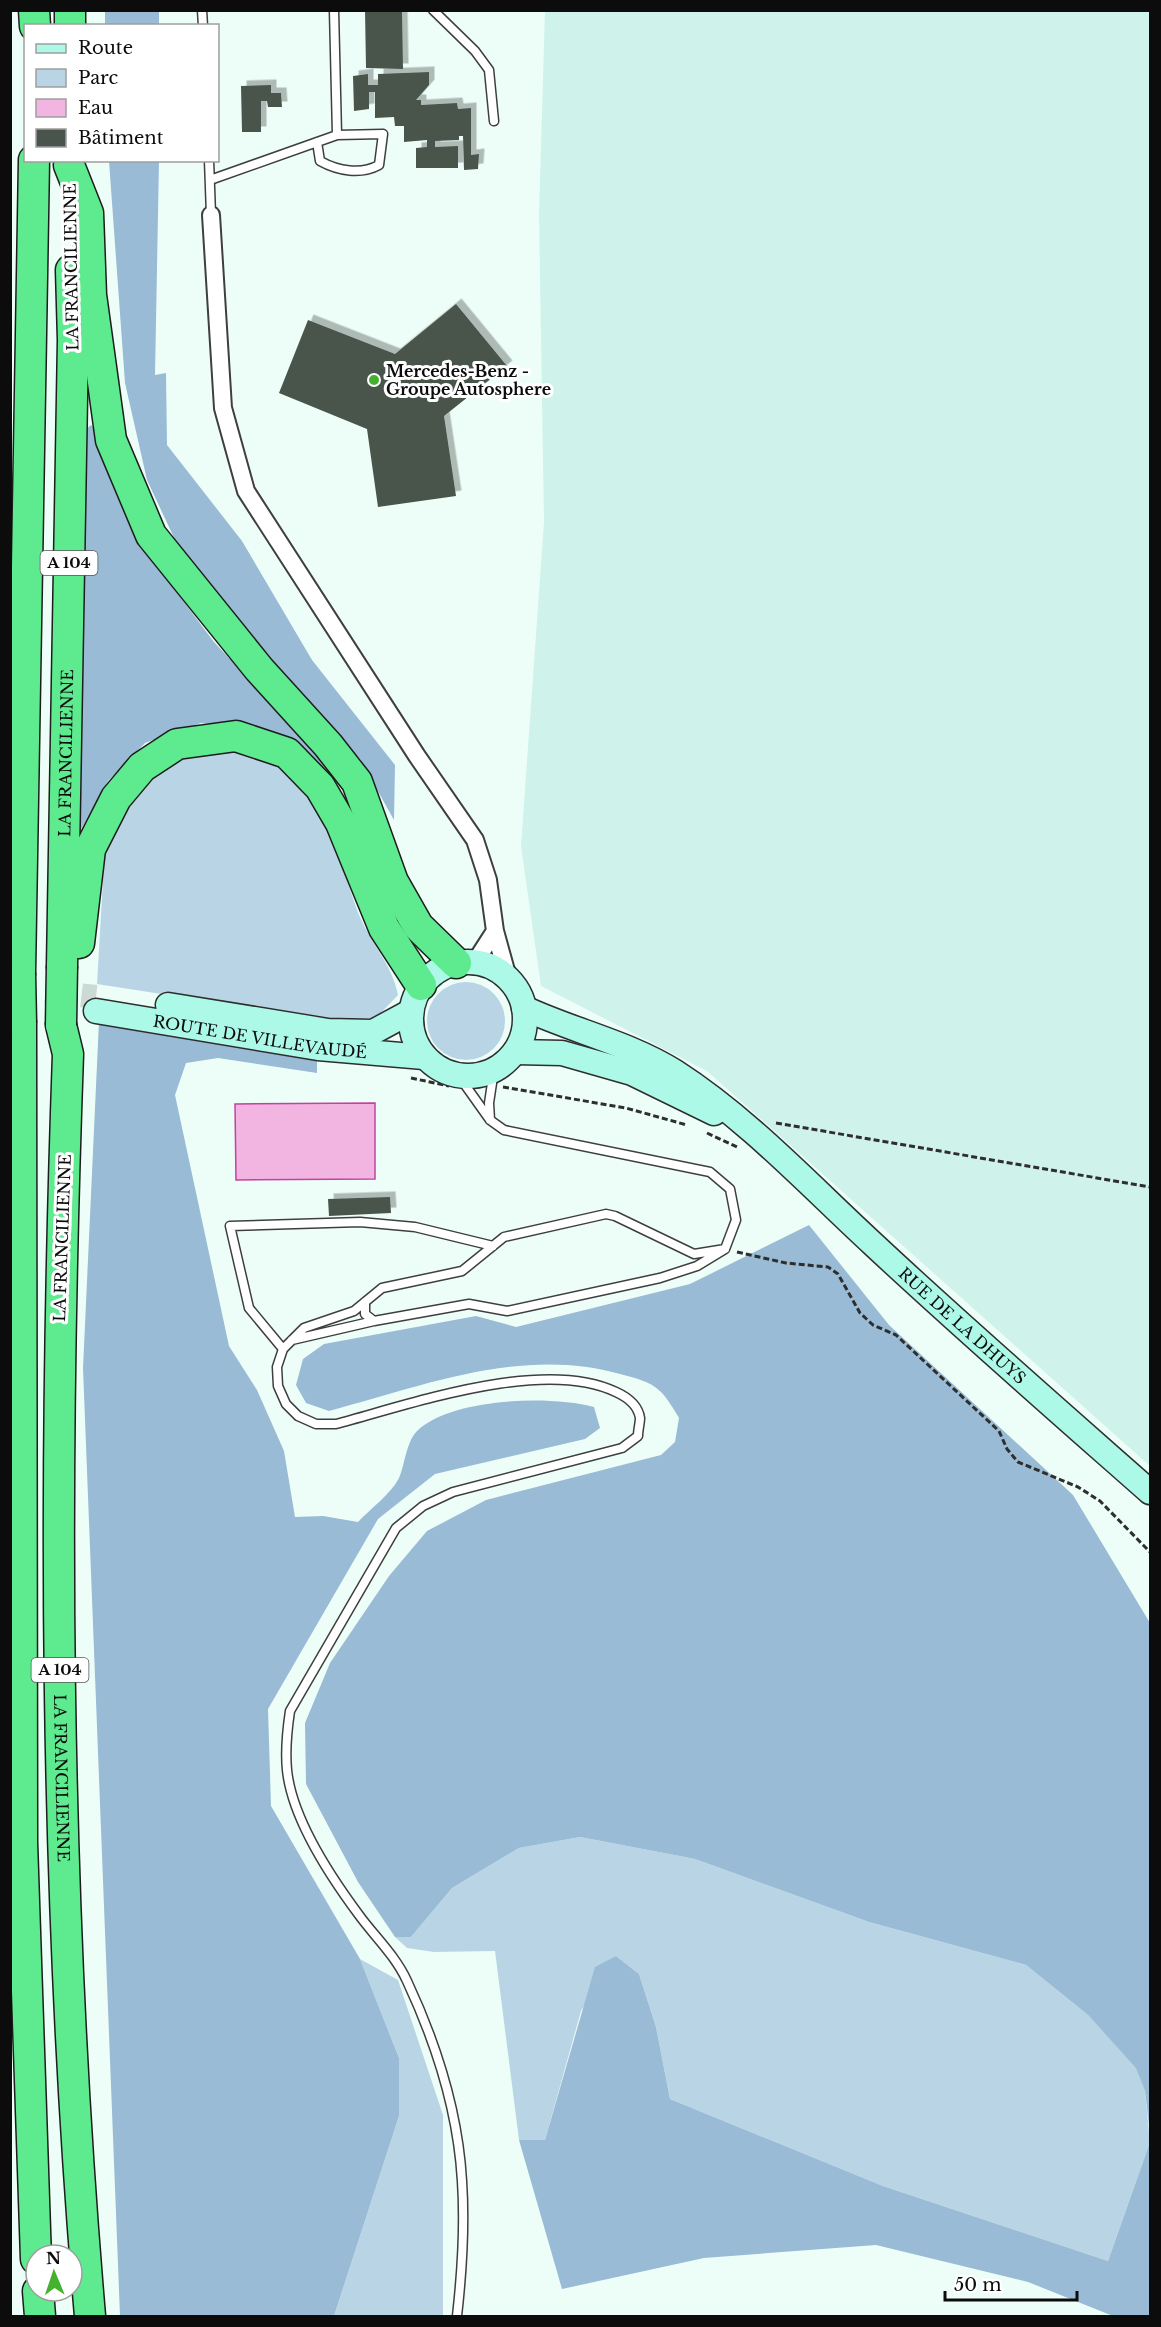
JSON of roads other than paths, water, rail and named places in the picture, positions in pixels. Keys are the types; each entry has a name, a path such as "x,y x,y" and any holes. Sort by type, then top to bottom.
{"highway":[{"name":"A 104","path":"34,162 29,516 16,785 21,1023 22,1842 35,2243"},
{"path":"69,163 88,213 91,295 111,440 151,535 259,669 328,745 357,783 393,882 418,926 465,962"},
{"name":"LA FRANCILIENNE","path":"69,163 73,340 71,967"},
{"path":"10,412 15,486 29,516"},
{"path":"83,1014 71,967 79,941 90,849 116,798 142,767 177,744 236,736 287,753 320,787 341,823 384,928 421,985"},
{"name":"LA FRANCILIENNE","path":"83,1014 68,1054 60,1292 58,1564 63,1847 83,2234 90,2316"}],"street":[{"path":"211,215 223,408 246,490 404,736 475,840 488,880 495,931 508,978"},
{"path":"465,962 493,967 508,978 518,992 524,1008 525,1023 515,1052 493,1078 477,1076 461,1080 439,1069 424,1057 416,1044 411,1028 410,1012 421,985 430,975 465,962 495,931"},
{"name":"ROUTE DE VILLEVAUDÉ","path":"83,1014 169,1005 328,1031 373,1032 410,1012"},
{"name":"RUE DE LA DHUYS","path":"524,1008 574,1030 626,1048 672,1070 726,1106 760,1133 777,1156 945,1312 1150,1492"},
{"name":"ROUTE DE VILLEVAUDÉ","path":"83,1014 318,1048 424,1057"},
{"name":"RUE DE LA DHUYS","path":"515,1052 562,1053 632,1073 760,1133"}],"lane":[{"path":"334,10 337,135"},
{"path":"433,10 475,51 489,70 494,121"},
{"path":"210,180 316,142 337,135 383,134 379,165 370,170 336,169 320,161 316,142"},
{"path":"209,162 211,215"},
{"path":"490,1120 493,1078"},
{"path":"291,1340 374,1321 469,1305 507,1311 660,1278 697,1266 725,1249 736,1220 730,1189 710,1172 504,1130 490,1120 461,1080"},
{"path":"458,2316 462,2264 462,2179 450,2103 437,2053 406,1978 389,1951 360,1916 327,1868 295,1805 287,1772 286,1743 290,1712 396,1528 423,1506 453,1492 622,1448 638,1436 640,1416 630,1399 602,1385 559,1380 505,1382 336,1424 316,1424 298,1416 286,1404 278,1386 278,1367 283,1349 304,1328 354,1311 382,1288 462,1271 504,1237 606,1214 615,1216 694,1254 725,1249"},
{"path":"283,1349 249,1308 230,1226 360,1222 415,1227 493,1246"},
{"path":"365,1302 365,1314 374,1321"}],"water":[{"path":"375,1103 375,1179 236,1180 235,1104"}],"tunnel":[{"path":"10,987 96,997"}],"place":[{"name":"Mercedes-Benz - Groupe Autosphere","path":"374,380"}]}
